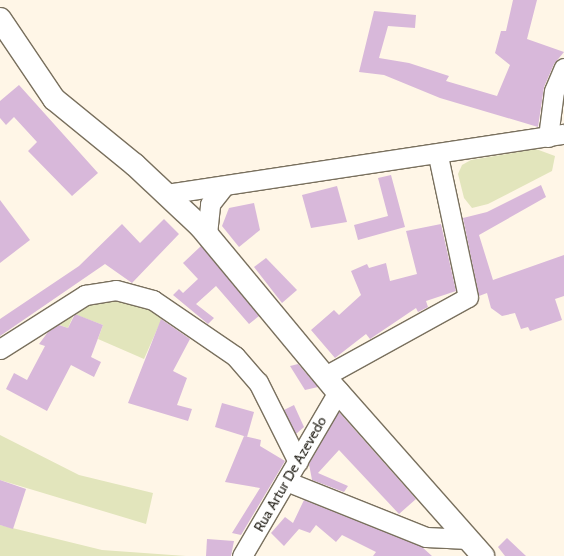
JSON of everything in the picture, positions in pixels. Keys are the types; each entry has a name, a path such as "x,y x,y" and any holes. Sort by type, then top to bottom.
{"main road":[{"path":"0,19 54,99 166,194 207,234 332,384 483,556"}],"street":[{"path":"166,194 438,156 556,136 550,110 564,68"},
{"path":"332,384 468,297 438,156"},
{"path":"207,234 210,204 224,186"},
{"path":"0,348 85,295 116,290 153,300 235,356 258,382 298,462"},
{"name":"Rua Artur De Azevedo","path":"242,556 298,462 332,384"},
{"path":"286,481 426,537 468,540"}],"green space":[{"path":"536,149 555,156 552,171 488,204 472,208 464,198 458,174 462,165 471,160"},
{"path":"87,298 126,298 163,316 144,359 98,339 103,325 74,314 68,328 54,323"},
{"path":"0,435 79,475 153,493 146,524 0,480"},
{"path":"0,525 102,550 186,556 0,556"}],"building":[{"path":"513,0 537,0 527,39 564,52 554,64 544,87 538,127 440,98 384,75 359,72 374,11 416,15 415,28 388,26 379,58 409,63 449,76 446,81 497,96 510,65 495,53 501,31 506,31"},
{"path":"19,85 98,173 72,196 28,151 37,142 14,117 6,125 0,118 0,101"},
{"path":"391,175 405,227 358,240 354,225 388,216 378,178"},
{"path":"541,185 546,197 479,235 493,280 564,255 564,296 555,299 562,320 530,331 528,327 521,329 515,313 502,316 491,308 487,293 479,296 463,218 487,212"},
{"path":"337,186 347,222 311,228 302,195"},
{"path":"0,200 30,240 0,263"},
{"path":"254,203 260,230 239,247 222,226 229,208"},
{"path":"164,219 179,234 132,283 105,264 0,336 0,319 79,266 122,224 140,243"},
{"path":"441,224 456,291 426,301 428,307 418,312 416,308 370,339 366,334 335,358 311,330 334,310 339,315 361,295 351,271 367,264 369,268 386,263 390,281 417,274 406,231"},
{"path":"201,246 259,316 249,324 216,286 196,304 214,318 208,324 173,295 179,289 183,293 198,279 183,263"},
{"path":"266,258 297,290 282,303 254,267"},
{"path":"75,314 103,325 91,357 101,362 94,377 71,365 47,411 6,389 14,373 27,380 45,346 39,344 48,332 59,325 68,328"},
{"path":"161,319 190,339 173,371 187,378 177,405 192,409 188,421 128,403"},
{"path":"298,364 318,387 305,390 290,366"},
{"path":"222,403 254,412 247,437 215,427"},
{"path":"294,405 304,427 296,434 284,410"},
{"path":"339,412 416,499 399,514 339,450 318,473 348,486 344,492 312,480 309,464"},
{"path":"244,436 261,440 260,446 285,461 241,535 232,533 260,488 225,482"},
{"path":"0,480 26,489 13,529 0,525"},
{"path":"304,500 422,547 432,556 373,556 376,552 342,535 336,542 316,525 310,533 299,529 284,546 271,533 285,517 293,523"},
{"path":"507,538 526,556 505,556 498,547"},
{"path":"207,539 234,541 231,556 206,556"}]}
